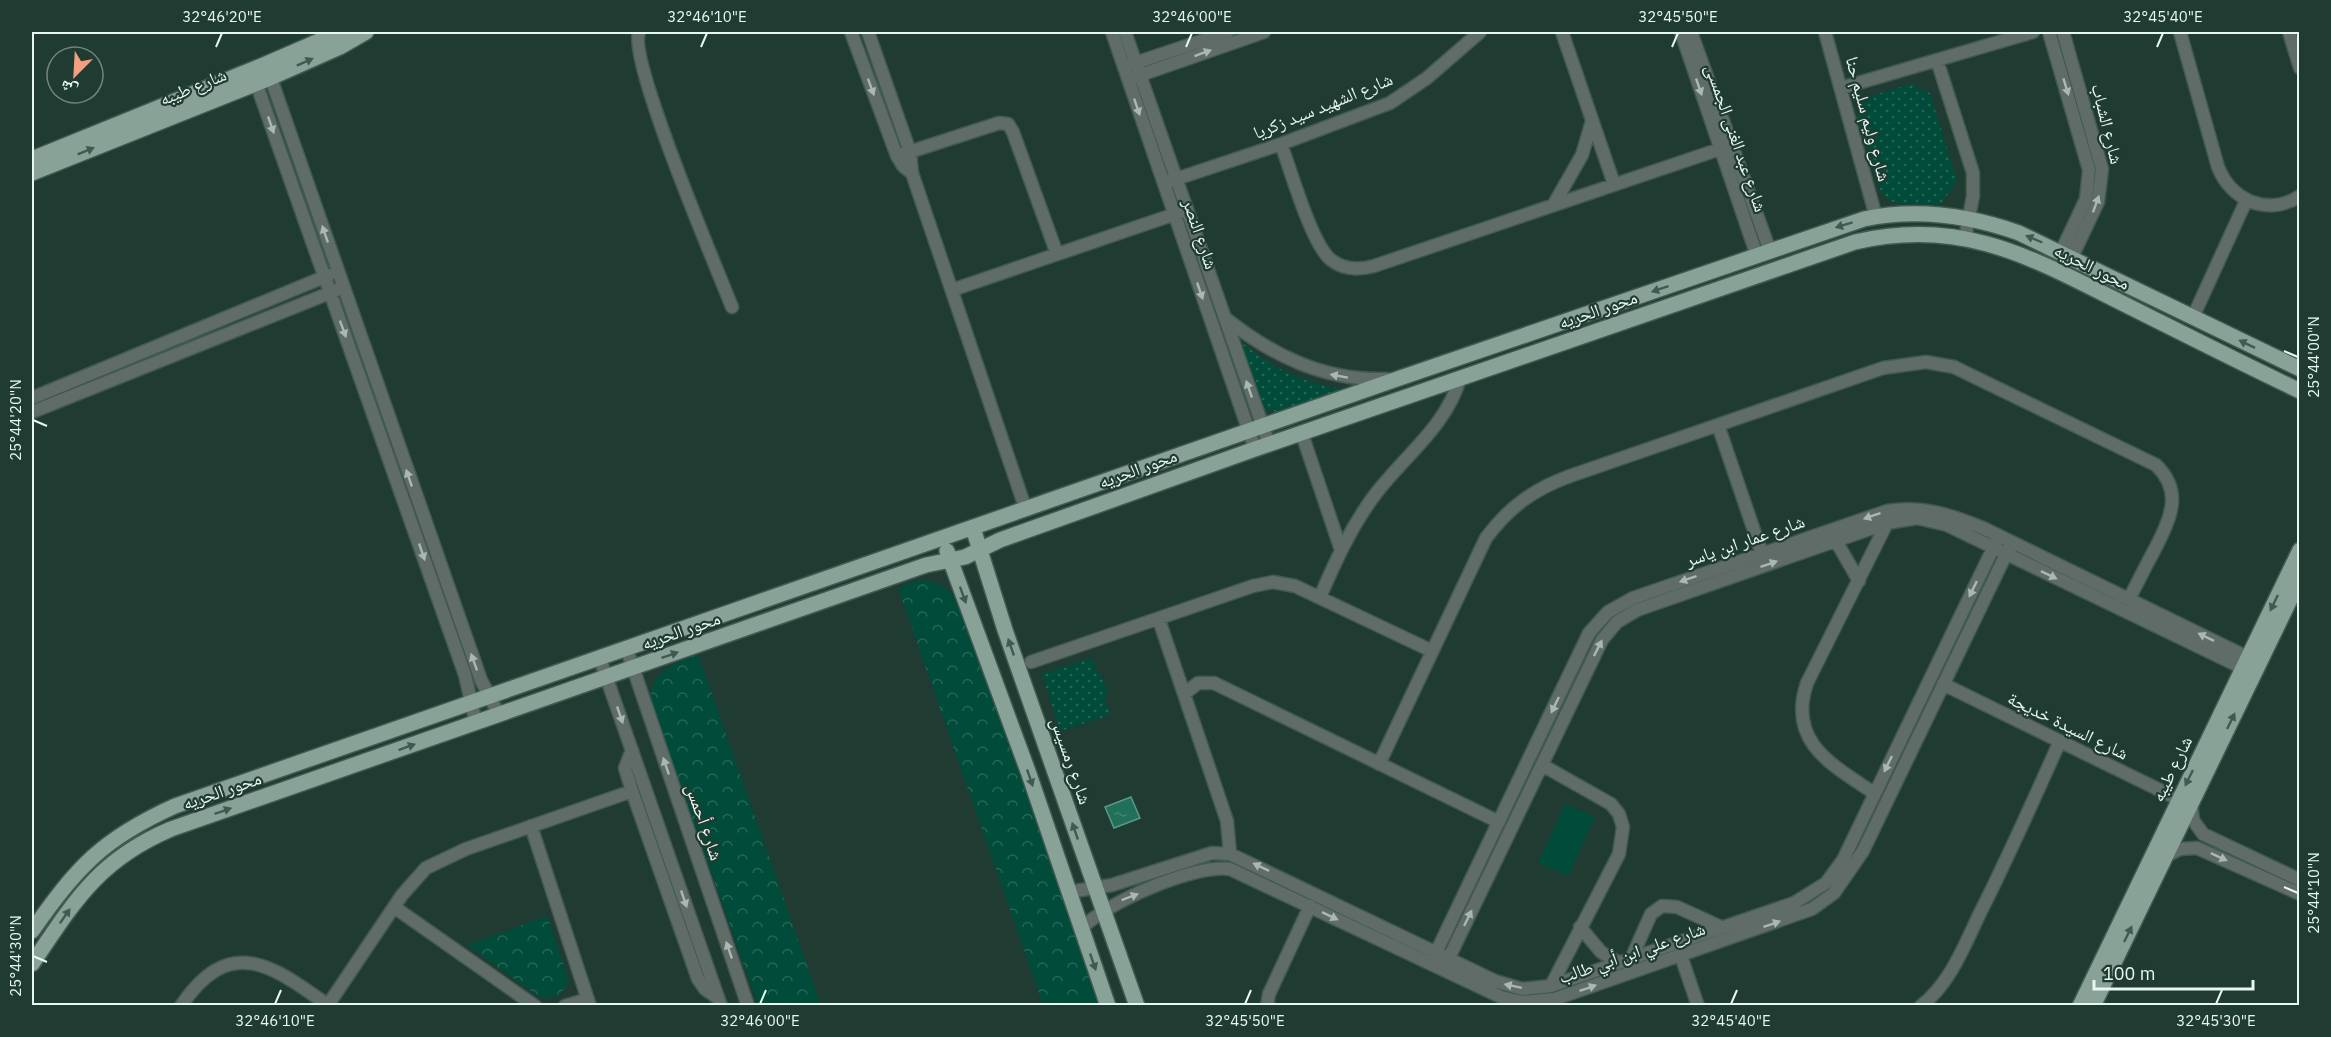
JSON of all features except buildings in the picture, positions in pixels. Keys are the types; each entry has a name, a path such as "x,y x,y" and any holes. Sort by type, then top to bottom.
{"main road":[{"name":"شارع طيبه","path":"261,74 340,32"},
{"name":"شارع طيبه","path":"34,165 261,74 340,47 366,32"},
{"name":"محور الحريه","path":"32,932 82,865 100,848 130,827 175,806 489,699 1397,379 1763,253 1876,217 1924,213 1969,218 2019,232 2300,369"},
{"name":"محور الحريه","path":"32,964 86,887 111,863 139,844 180,826 926,565 980,551 1000,540 1262,446 1856,242 1912,233 1965,238 2012,251 2041,263 2300,391"},
{"path":"1054,500 1060,518"},
{"name":"شارع رمسيس","path":"973,528 1102,910 1137,1005"},
{"path":"944,540 1108,1005"},
{"name":"شارع طيبه","path":"2080,1005 2185,801 2251,665 2300,550"},
{"name":"شارع طيبه","path":"2251,665 2298,584"},
{"name":"شارع طيبه","path":"2093,1005 2164,857 2185,801"}],"street":[{"path":"639,32 638,49 657,114 732,307"},
{"path":"851,32 897,156 903,166 912,173"},
{"path":"868,32 910,152 912,173 1026,510"},
{"name":"شارع النصر","path":"1112,32 1130,65"},
{"name":"شارع النصر","path":"1125,32 1130,65 1163,183 1211,322 1262,446"},
{"path":"1130,65 1228,32"},
{"path":"1134,78 1264,32"},
{"name":"شارع الشهيد سيد زكريا","path":"1163,183 1281,144 1396,99 1427,78 1480,32"},
{"path":"1562,32 1614,184"},
{"name":"شارع عبد الغنى الجمسى","path":"1681,32 1720,148 1763,253"},
{"name":"شارع عبد الغنى الجمسى","path":"1691,32 1763,253"},
{"name":"شارع وليم سليم حنا","path":"1825,32 1876,217"},
{"path":"1841,88 2033,32"},
{"name":"شارع الشباب","path":"2049,32 2089,170 2086,199 2067,254"},
{"name":"شارع الشباب","path":"2063,32 2102,169 2098,202 2067,254"},
{"path":"2180,32 2218,167 2228,187 2246,201 2274,205 2300,196"},
{"path":"2289,32 2299,61"},
{"path":"1937,60 1973,172 1965,238"},
{"path":"261,74 345,288 411,485 489,699 499,715"},
{"path":"261,74 324,277 473,704 476,723"},
{"name":"شارع النصر","path":"1134,78 1176,179 1224,317 1256,429"},
{"path":"1554,204 1582,155 1592,120"},
{"path":"897,156 999,123 1008,124 1013,132 1057,254"},
{"path":"1281,144 1323,251 1341,266 1353,269 1374,266 1720,148"},
{"path":"2193,317 2246,201"},
{"path":"952,290 1186,210"},
{"path":"32,398 338,270"},
{"path":"32,412 345,288"},
{"path":"1211,322 1224,317 1265,347 1305,367 1350,378 1397,379"},
{"path":"1379,764 1486,538 1522,499 1555,482 1883,368 1926,362 1967,372 2147,459 2164,472 2173,491 2172,512 2129,599"},
{"path":"1320,597 1341,550 1373,497 1446,413 1460,378"},
{"path":"1718,425 1762,554"},
{"path":"1302,434 1341,550"},
{"name":"شارع عمار ابن ياسر","path":"1430,965 1589,633 1601,618 1616,606 1633,598 1887,511 1908,508 1929,510 1950,516 1996,542"},
{"name":"شارع عمار ابن ياسر","path":"1443,970 1602,640 1623,618 1637,610 1887,523 1907,518 1927,519 1996,542 2129,599 2251,665"},
{"path":"1874,793 1819,753 1807,733 1802,708 1807,683 1887,523"},
{"path":"1836,541 1859,581"},
{"name":"شارع علي ابن أبي طالب","path":"1230,854 1504,985 1522,989 1551,986 1804,898 1826,883 1848,851 1996,542"},
{"name":"شارع عمار ابن ياسر","path":"2010,548 2251,665"},
{"name":"شارع علي ابن أبي طالب","path":"1082,929 1102,910 1203,870 1221,868 1246,875 1501,997 1533,1002 1555,999 1805,912 1834,893 1863,852 2010,548"},
{"path":"1031,662 1263,583 1284,583 1320,597 1432,651"},
{"path":"1069,892 1095,888 1206,855 1230,854 1227,821 1159,620"},
{"name":"شارع أحمس","path":"627,650 748,1005"},
{"path":"600,659 719,1002"},
{"path":"1184,694 1198,683 1214,683 1499,822"},
{"name":"شارع السيدة خديجة","path":"1943,684 2185,801"},
{"path":"1920,1005 1941,986 1966,942 2020,832 2060,741"},
{"path":"632,750 626,768 632,790 698,979 719,1002"},
{"path":"1542,765 1611,804 1619,814 1623,827 1623,841 1619,854 1551,986"},
{"path":"181,1005 194,988 216,969 246,963 276,969 328,1005 417,875 437,861 632,790"},
{"path":"2185,801 2193,820 2203,834 2300,880"},
{"path":"531,826 589,1002 566,1005"},
{"path":"2164,857 2180,849 2197,849 2300,894"},
{"path":"1268,1005 1269,994 1310,906"},
{"path":"1580,927 1600,952 1625,961 1651,914 1662,906 1677,907 1721,927"},
{"path":"394,907 535,1005"},
{"path":"1681,956 1698,1005"}],"green space":[{"path":"1910,84 1930,93 1957,181 1940,205 1895,203 1885,197 1878,186 1857,119 1865,98"},
{"path":"1237,338 1261,357 1286,372 1299,378 1343,389 1298,408 1273,411 1264,408 1257,401 1250,386"},
{"path":"919,580 933,582 944,587 953,595 966,617 1099,1005 1043,1005 898,588"},
{"path":"698,654 821,1005 758,1005 650,699 655,681 665,669"},
{"path":"1092,658 1098,675 1100,671 1109,696 1104,695 1110,715 1060,731 1042,674"},
{"path":"1565,804 1595,817 1568,876 1538,863"},
{"path":"547,916 568,978 565,988 554,997 538,996 467,945"}],"water":[{"path":"1131,797 1140,818 1114,828 1105,807"}]}
